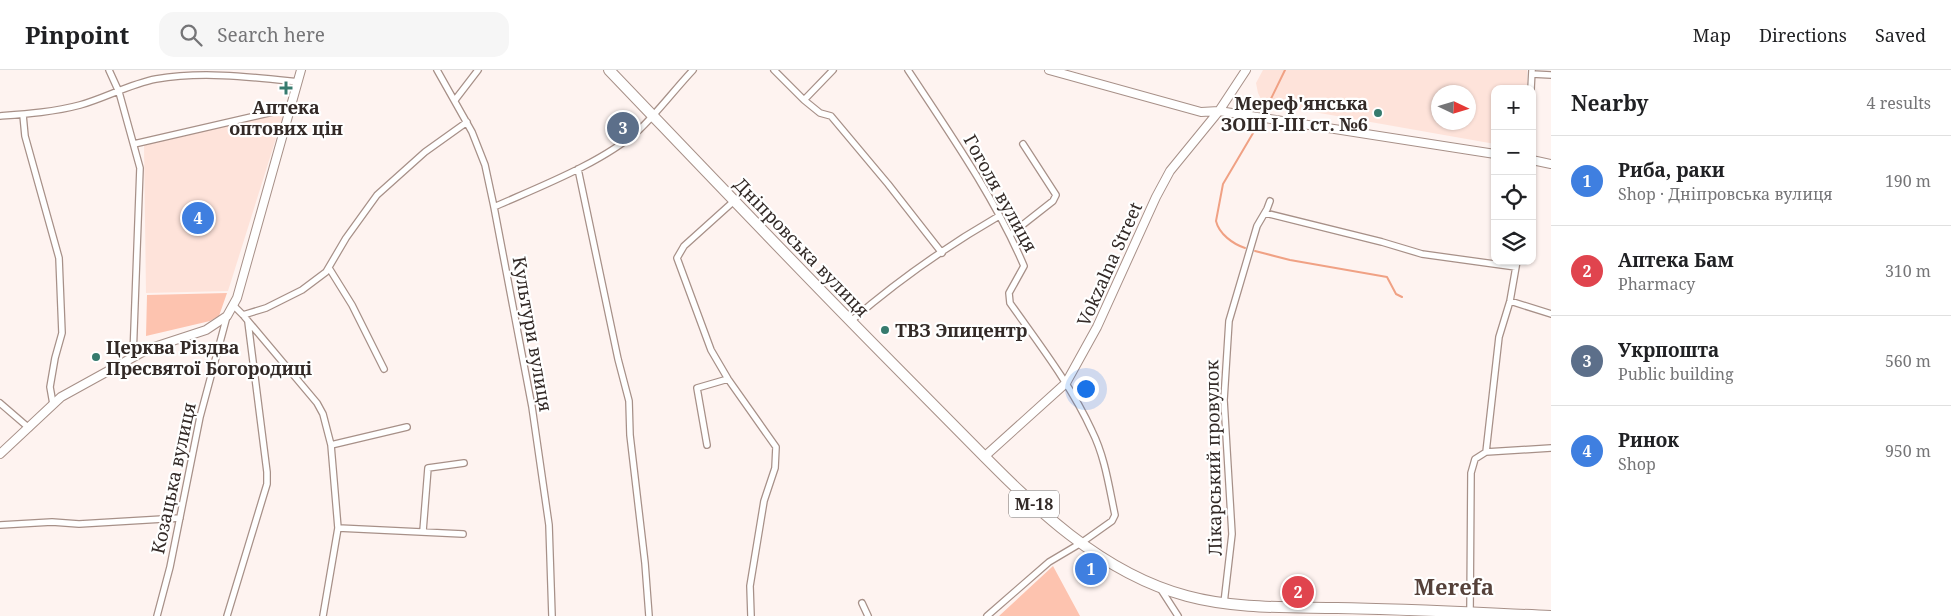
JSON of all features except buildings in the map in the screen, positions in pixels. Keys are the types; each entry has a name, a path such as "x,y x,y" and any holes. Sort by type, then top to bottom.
{"highway":[{"name":"Дніпровська вулиця","path":"609,70 734,201 984,456 1048,517 1081,544 1159,586 1187,596 1224,603 1437,614 1470,612 1551,616"}],"street":[{"path":"109,70 119,92 140,168 133,357"},
{"path":"0,454 61,397 148,349 206,330 227,316 237,298 301,70"},
{"name":"Культури вулиця","path":"437,70 467,122 485,165 494,207 532,407 549,526 552,616"},
{"path":"455,100 478,70"},
{"path":"494,207 578,169 621,143 639,130 693,70"},
{"path":"774,70 820,113 831,116 942,253"},
{"path":"804,100 833,70"},
{"name":"Гоголя вулиця","path":"908,70 956,143 1011,234 1024,266 1009,293 1010,303 1066,383"},
{"path":"1049,70 1201,112 1219,112 1491,153"},
{"name":"Vokzalna Street","path":"984,456 1066,383 1097,327 1156,197 1170,171 1219,112 1246,70"},
{"path":"1531,85 1532,72 1551,75"},
{"path":"0,116 79,105 155,80 203,76 238,76 298,82"},
{"path":"134,144 290,108"},
{"path":"23,114 25,136 59,258 62,333 50,387 53,404"},
{"path":"243,314 266,308 302,290 326,272 346,238 377,195 424,152 467,122"},
{"path":"1011,234 1053,201 1056,196 1023,144"},
{"path":"1536,161 1551,164"},
{"path":"578,169 618,360 629,401 630,435 645,563 649,616"},
{"path":"734,201 684,246 677,258 711,350 728,379 776,447 775,468 764,501 750,586 751,616"},
{"name":"Лікарський провулок","path":"1224,603 1232,550 1224,400 1229,321 1257,226 1265,214 1270,201"},
{"path":"1265,214 1382,242 1422,254 1491,261"},
{"path":"851,321 878,298 974,230 999,216"},
{"path":"1486,452 1500,337 1510,302 1516,265"},
{"path":"329,268 352,305 384,369"},
{"path":"1510,302 1551,314"},
{"path":"233,305 243,314 317,403 323,414 331,445 338,528 323,616"},
{"name":"Козацька вулиця","path":"157,616 170,567 200,417 227,316"},
{"path":"227,616 266,484 267,472 248,322"},
{"path":"707,445 698,388 728,379"},
{"path":"987,616 1049,562 1081,544 1112,521 1115,515 1104,466 1093,432 1066,383"},
{"path":"0,403 29,428"},
{"path":"331,445 407,427"},
{"path":"1470,612 1471,473 1475,460 1486,452 1551,448"},
{"path":"423,531 428,468 464,463"},
{"path":"0,525 52,522 79,524 180,518"},
{"path":"338,528 463,534"},
{"path":"1159,586 1178,616"},
{"path":"862,603 868,616"}],"shaded area":[{"name":"Мереф'янська ЗОШ І-ІІІ ст. №6","path":"1263,70 1527,70 1527,85 1491,85 1491,143 1263,103 1256,83"},
{"path":"284,113 228,291 146,293 144,145"},
{"path":"227,293 219,316 210,321 146,336 147,295"},
{"path":"1053,566 1080,616 999,616"}],"waterway":[{"path":"1264,113 1285,70"},
{"path":"1245,248 1227,238 1220,230 1216,221 1223,184 1259,123"},
{"path":"1255,251 1290,260 1387,277 1396,294 1402,297"}],"place":[{"name":"Аптека оптових цін","path":"286,88"},
{"name":"Мереф'янська ЗОШ І-ІІІ ст. №6","path":"1378,113"},
{"name":"Укрпошта","path":"623,128"},
{"name":"Ринок","path":"198,218"},
{"name":"ТВЗ Эпицентр","path":"885,330"},
{"name":"Церква Різдва Пресвятої Богородиці","path":"96,357"},
{"name":"Риба, раки","path":"1091,569"},
{"name":"Аптека Бам","path":"1298,592"}],"district":[{"name":"Merefa","path":"1454,586"}]}
